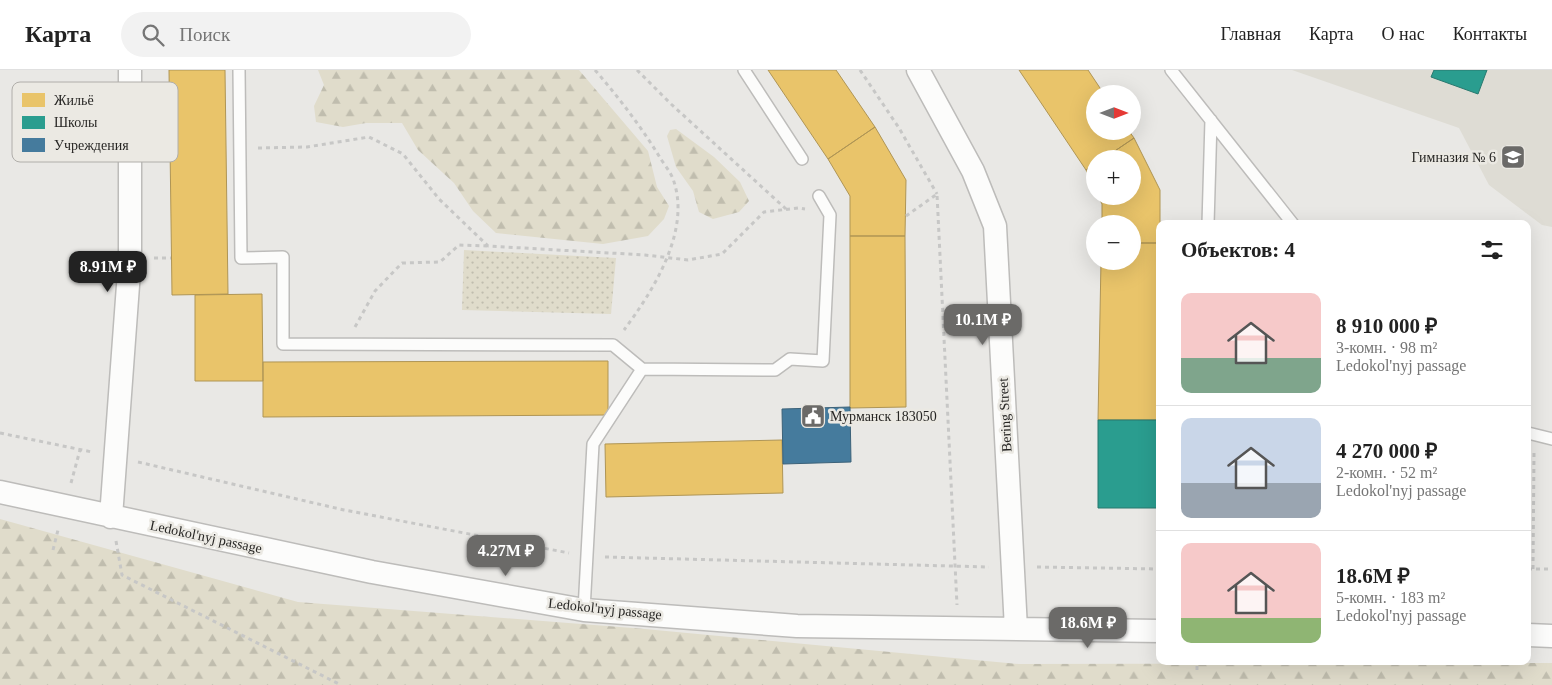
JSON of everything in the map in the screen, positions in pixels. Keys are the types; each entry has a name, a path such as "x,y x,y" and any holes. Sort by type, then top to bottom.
{"street":[{"name":"Bering Street","path":"918,70 973,171 995,226 1016,629"},
{"path":"111,518 130,258 130,162"},
{"name":"Ledokol'nyj passage","path":"0,492 111,518 372,572 584,610 797,626 1156,631"},
{"path":"1531,635 1552,636"}],"lane":[{"path":"239,70 241,258 283,257 283,344 613,345 642,369 775,370 790,358 823,361 830,214 819,196"},
{"path":"744,70 802,159"},
{"path":"1171,70 1290,220"},
{"path":"1208,220 1210,120"},
{"path":"584,610 593,444 642,369"},
{"path":"1531,434 1552,439"}],"path":[{"path":"595,70 636,119 673,179 679,211 668,258 640,308 613,345"},
{"path":"638,70 671,104 786,209"},
{"path":"860,70 899,128 937,194 958,628"},
{"path":"240,148 307,147 369,137 403,154 439,199 488,246"},
{"path":"906,216 937,194"},
{"path":"342,344 375,291 402,263 440,262 459,245 688,260 722,254 764,212 798,208 830,214"},
{"path":"1531,434 1533,569 1552,569"},
{"path":"111,518 122,575 342,685"},
{"path":"1197,665 1197,670"}],"shaded area":[{"name":"Гимназия № 6","path":"1292,70 1552,70 1552,227 1542,225 1489,185 1459,128"}],"green space":[{"path":"318,70 579,70 648,151 657,187 669,206 664,219 648,236 603,244 496,233 473,211 454,183 418,150 402,123 366,123 343,127 316,122 314,106 324,85"},
{"path":"676,129 714,157 740,182 749,201 739,212 713,219 699,212 693,191 676,167 667,136 670,130"},
{"path":"464,250 616,258 611,314 462,310"},
{"path":"0,519 298,602 645,629 1019,664 1531,665 1531,663 1552,663 1552,685 0,685"}],"building: Жильё":[{"path":"169,70 225,70 228,294 172,295 170,162 178,162 178,82 169,82"},
{"path":"768,70 836,70 875,127 828,159"},
{"path":"1019,70 1088,70 1098,85 1086,85 1086,140 1131,140 1116,150 1086,150 1086,170"},
{"path":"875,127 906,180 905,236 850,236 850,196 828,159"},
{"path":"1131,140 1135,140 1140,150 1116,150"},
{"path":"1141,152 1160,190 1160,220 1156,220 1156,243 1141,243 1141,215 1102,215 1102,205 1141,205"},
{"path":"850,236 905,236 906,407 850,408"},
{"path":"1141,243 1156,243 1156,420 1098,420 1101,270 1141,270"},
{"path":"262,294 263,381 195,381 195,295"},
{"path":"608,361 608,415 263,417 263,362"},
{"path":"782,440 783,493 606,497 605,444"}],"building: Школы":[{"path":"1434,70 1487,70 1478,94 1431,77"},
{"path":"1098,420 1156,420 1156,508 1098,508"}],"building: Учреждения":[{"path":"850,407 851,462 783,464 782,409"}],"place":[{"name":"Гимназия № 6","path":"1513,157"},
{"name":"Мурманск 183050","path":"813,416"}]}
